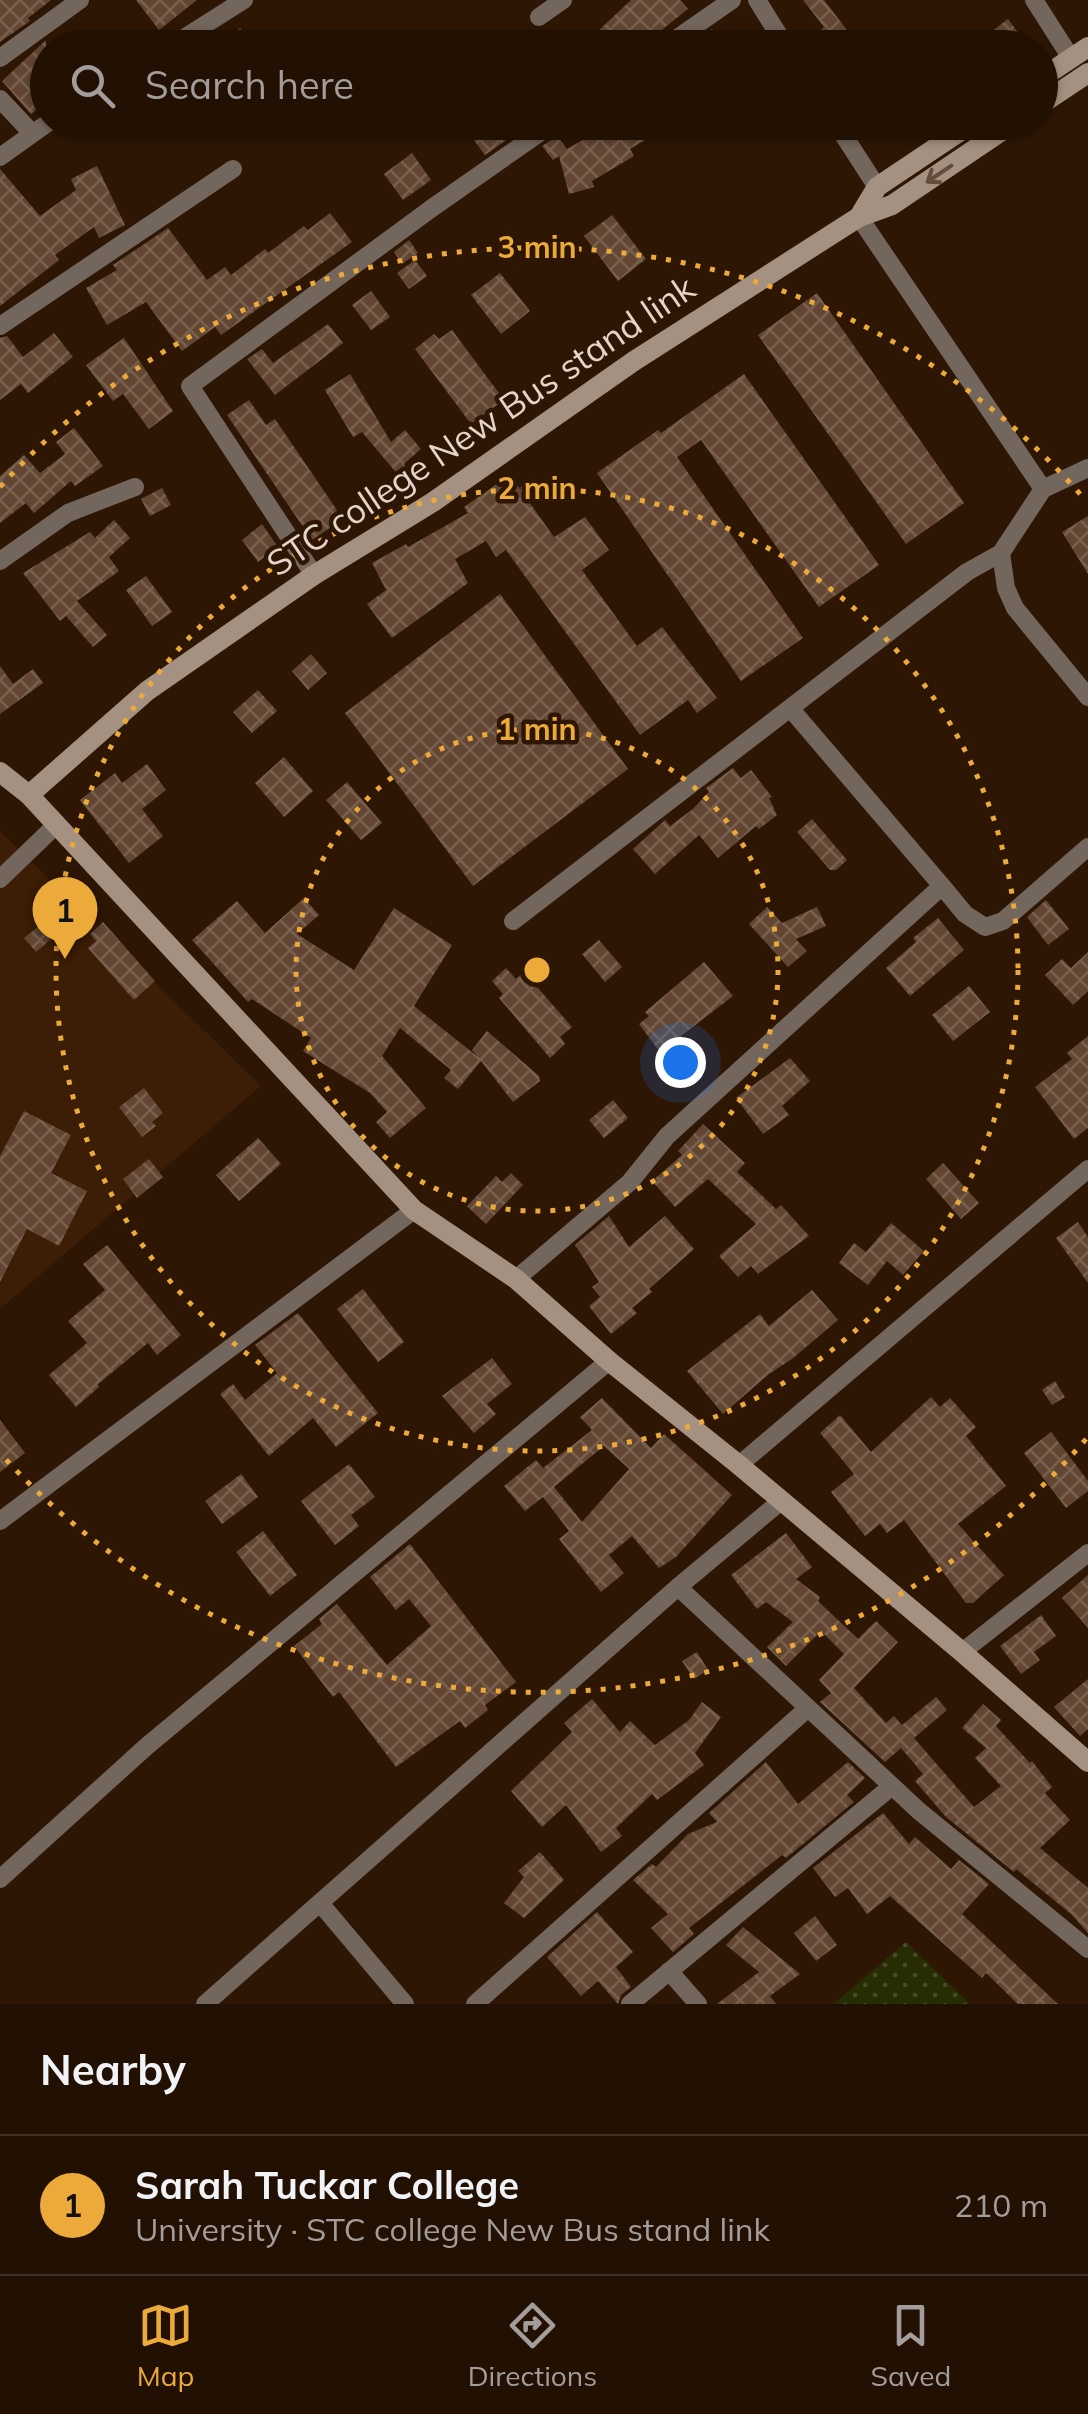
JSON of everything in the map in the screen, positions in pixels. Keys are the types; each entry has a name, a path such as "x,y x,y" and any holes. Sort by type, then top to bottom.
{"street":[{"path":"39,30 80,0"},
{"path":"196,30 244,0"},
{"path":"539,17 564,0"},
{"path":"690,30 732,0"},
{"path":"757,0 776,30"},
{"path":"1034,0 1080,53 1058,67"},
{"path":"0,58 30,36"},
{"path":"1058,93 1088,74"},
{"path":"0,99 30,121"},
{"path":"0,157 30,135"},
{"path":"314,575 190,386 529,140"},
{"path":"847,140 877,187"},
{"name":"STC college New Bus stand link","path":"28,795 147,691 314,575 433,502 634,361 859,217 877,187 947,140"},
{"path":"988,140 892,205 859,217 1043,489"},
{"path":"0,326 233,169"},
{"path":"513,921 967,572 1001,553 1043,489 1088,468"},
{"path":"0,561 68,513 134,488"},
{"path":"1001,553 1006,588 1014,608 1088,697"},
{"path":"790,708 965,914 985,927 1003,922 1088,847"},
{"path":"0,772 28,795 414,1210 516,1279 609,1362 739,1464 1088,1762"},
{"path":"0,879 56,825"},
{"path":"516,1279 630,1182 667,1136 942,886"},
{"path":"739,1464 1088,1170"},
{"path":"0,1521 414,1210"},
{"path":"0,1878 147,1746 609,1362"},
{"path":"205,2004 678,1587 782,1501"},
{"path":"962,1652 1088,1553"},
{"path":"678,1587 892,1786 1088,1949"},
{"path":"476,2004 808,1708"},
{"path":"630,2004 892,1786"},
{"path":"320,1903 405,2004"},
{"path":"669,1971 698,2004"}],"shaded area":[{"path":"0,831 261,1086 0,1309"}],"green space":[{"path":"906,1942 970,2004 833,2004"}],"building":[{"path":"0,0 51,0 0,42"},
{"path":"136,0 197,0 159,30"},
{"path":"631,0 680,0 688,9 662,30 599,30"},
{"path":"803,0 824,0 847,30 820,30 824,27"},
{"path":"1008,19 1016,30 994,30"},
{"path":"30,55 30,113 2,81"},
{"path":"474,140 506,140 485,155"},
{"path":"560,140 567,149 583,140 645,140 630,149 634,156 592,181 594,187 569,194 559,156 553,160 542,146"},
{"path":"412,153 431,180 403,200 384,174"},
{"path":"97,166 125,225 99,238 94,227 55,255 59,260 0,306 0,169 40,216 76,190 71,179"},
{"path":"330,213 352,242 221,335 215,327 182,351 146,302 107,325 86,288 117,270 113,265 168,228 207,280 225,267 231,275 265,249 268,253 304,226 308,230"},
{"path":"612,215 646,259 618,281 584,236"},
{"path":"409,240 418,253 402,264 394,252"},
{"path":"415,260 427,276 409,289 397,273"},
{"path":"500,273 530,311 501,334 471,295"},
{"path":"371,291 390,317 371,330 352,305"},
{"path":"817,293 964,503 906,544 758,335"},
{"path":"328,324 343,343 275,395 247,359 262,349 273,363"},
{"path":"452,330 504,400 471,424 415,349 434,334 439,339"},
{"path":"54,333 73,357 28,393 21,384 0,400 0,338 7,336 23,357"},
{"path":"124,338 173,411 149,429 123,394 113,401 86,365"},
{"path":"350,374 391,442 405,430 421,449 404,464 411,477 404,482 362,432 353,437 325,390"},
{"path":"744,374 879,565 819,607 701,440 677,457 803,638 741,681 597,473"},
{"path":"249,400 266,425 275,419 343,519 312,540 227,415"},
{"path":"74,428 103,466 75,486 71,481 34,513 26,503 0,523 0,476 24,455 40,473 65,454 56,442"},
{"path":"510,475 554,537 585,517 609,550 582,570 637,646 662,627 717,698 697,713 688,700 640,735 506,550 496,557 486,541 455,559 468,583 392,638 367,604 386,590 372,563 468,513 464,507"},
{"path":"162,488 171,505 150,516 141,499"},
{"path":"1088,516 1088,574 1062,532"},
{"path":"114,520 130,538 109,557 119,571 77,601 107,635 93,647 66,616 60,621 23,573 90,532 95,538"},
{"path":"262,524 278,547 258,562 242,540"},
{"path":"146,576 172,612 152,626 126,590"},
{"path":"500,594 628,769 473,886 345,713"},
{"path":"311,654 327,673 308,690 292,671"},
{"path":"0,666 13,684 33,669 43,683 0,714"},
{"path":"258,690 277,711 252,733 233,712"},
{"path":"284,757 313,791 284,817 255,783"},
{"path":"147,764 166,790 142,809 163,836 129,863 80,800 115,773 122,783"},
{"path":"733,768 741,778 751,770 772,797 769,798 777,815 759,829 756,826 718,858 699,835 655,874 633,849 665,820 670,826 693,809 709,792 706,788"},
{"path":"347,782 382,823 361,840 326,800"},
{"path":"812,819 847,860 836,870 830,870 797,832"},
{"path":"304,898 319,915 297,934 354,970 394,908 452,945 414,1006 478,1057 472,1050 487,1031 540,1081 513,1102 481,1061 458,1089 444,1078 451,1070 400,1028 382,1056 426,1108 390,1138 376,1122 387,1112 370,1093 303,1051 311,1038 252,999 248,1002 192,940 237,901 265,933"},
{"path":"1046,900 1069,929 1048,945 1027,917"},
{"path":"767,907 782,923 817,907 826,926 796,939 807,951 788,967 749,924"},
{"path":"938,918 964,950 910,996 886,968"},
{"path":"103,922 155,981 134,1000 88,948 96,941 90,934"},
{"path":"39,926 50,940 36,952 24,938"},
{"path":"599,940 622,967 605,982 582,954"},
{"path":"1088,952 1088,991 1073,1005 1045,975 1062,959 1071,968"},
{"path":"704,962 733,996 681,1036 695,1056 677,1068 639,1024 649,1016 645,1012"},
{"path":"506,968 516,979 524,972 572,1027 560,1037 565,1044 550,1058 499,998 503,994 492,981"},
{"path":"969,986 990,1012 953,1041 932,1015"},
{"path":"1088,1036 1088,1128 1074,1139 1035,1087 1072,1059 1067,1053"},
{"path":"790,1058 810,1081 782,1106 789,1115 763,1134 736,1098"},
{"path":"144,1088 163,1113 152,1122 156,1126 142,1137 119,1107"},
{"path":"613,1100 628,1118 604,1138 589,1120"},
{"path":"24,1111 71,1135 51,1173 87,1191 59,1246 27,1229 0,1282 0,1156"},
{"path":"703,1124 745,1163 737,1172 776,1209 781,1205 809,1236 758,1274 751,1266 738,1277 719,1256 756,1224 708,1179 675,1207 652,1181 682,1155 678,1151"},
{"path":"258,1138 281,1164 239,1201 216,1175"},
{"path":"149,1159 163,1177 137,1198 123,1179"},
{"path":"943,1163 979,1203 961,1219 926,1179"},
{"path":"511,1173 523,1185 486,1224 467,1206 496,1176 502,1182"},
{"path":"609,1216 629,1247 665,1216 694,1249 649,1289 652,1292 632,1308 637,1313 611,1334 589,1306 600,1297 592,1287 599,1282 575,1245"},
{"path":"1078,1222 1088,1237 1088,1283 1056,1238"},
{"path":"891,1223 924,1251 903,1275 887,1261 868,1285 839,1263 854,1243 866,1252"},
{"path":"107,1245 181,1335 157,1355 148,1343 76,1407 49,1375 87,1343 68,1321 105,1290 83,1264"},
{"path":"363,1289 404,1342 378,1362 337,1309"},
{"path":"812,1290 838,1320 723,1414 687,1371 760,1314 769,1326"},
{"path":"298,1313 378,1413 336,1447 313,1418 269,1456 220,1394 233,1384 245,1400 277,1373 255,1345"},
{"path":"492,1358 512,1384 487,1404 496,1414 474,1433 442,1396"},
{"path":"1055,1381 1065,1397 1052,1405 1042,1390"},
{"path":"931,1397 940,1407 950,1398 976,1427 966,1436 1006,1486 958,1524 1004,1575 973,1603 966,1603 904,1520 887,1533 880,1524 865,1536 831,1492 854,1474 820,1433 840,1415 871,1452"},
{"path":"602,1398 651,1448 664,1434 732,1495 676,1557 659,1568 632,1536 609,1555 624,1573 601,1592 559,1539 569,1531 543,1497 525,1511 504,1486 536,1460 543,1468 592,1430 580,1417","holes":["604,1446 629,1469 582,1522 554,1487"]},
{"path":"0,1420 25,1453 0,1472"},
{"path":"1051,1432 1088,1481 1088,1491 1066,1508 1024,1453"},
{"path":"349,1464 375,1497 351,1515 359,1526 335,1545 301,1501"},
{"path":"241,1474 258,1497 222,1524 205,1501"},
{"path":"263,1531 297,1575 270,1596 236,1552"},
{"path":"786,1533 812,1567 796,1579 820,1597 818,1601 858,1639 876,1621 898,1642 854,1688 886,1723 894,1716 902,1725 936,1697 947,1710 914,1738 974,1807 1001,1786 975,1758 986,1748 962,1728 983,1704 1001,1720 996,1726 1052,1787 1045,1793 1070,1820 1040,1848 1088,1888 1088,1933 1016,1869 1014,1872 946,1817 915,1781 923,1774 901,1748 885,1762 820,1702 831,1693 819,1680 844,1654 821,1631 786,1666 767,1647 793,1622 766,1602 757,1609 731,1575"},
{"path":"410,1544 516,1682 485,1705 488,1710 465,1728 460,1721 396,1767 339,1692 333,1697 294,1646 322,1624 319,1619 337,1604 387,1665 431,1626 409,1599 396,1610 370,1577"},
{"path":"1088,1575 1088,1628 1062,1598"},
{"path":"1041,1615 1056,1636 1034,1652 1040,1660 1021,1674 1000,1646"},
{"path":"697,1652 708,1670 694,1679 682,1661"},
{"path":"1088,1679 1088,1729 1080,1736 1054,1707"},
{"path":"592,1699 620,1732 630,1721 655,1745 689,1720 702,1702 721,1717 695,1753 704,1765 657,1800 652,1794 616,1828 622,1836 601,1852 566,1805 542,1827 511,1791 572,1732 564,1723"},
{"path":"766,1762 798,1804 848,1762 865,1778 847,1795 854,1802 786,1858 782,1855 689,1928 694,1934 673,1952 651,1928 668,1914 633,1880 652,1864 656,1867 688,1834 717,1822 709,1813"},
{"path":"883,1813 909,1844 915,1837 951,1869 959,1860 989,1884 962,1914 1058,2004 1018,2004 986,1973 982,1978 890,1896 867,1914 848,1888 835,1897 813,1868"},
{"path":"540,1852 564,1880 524,1918 504,1903 524,1877 518,1871"},
{"path":"597,1912 633,1952 616,1967 631,1987 621,1995 618,2004 598,1981 581,1996 547,1957"},
{"path":"815,1916 837,1945 816,1961 794,1933"},
{"path":"743,1927 800,1974 770,1996 776,2004 717,2004 759,1972 726,1945"}],"place":[{"name":"Sarah Tuckar College","path":"65,959"}]}
